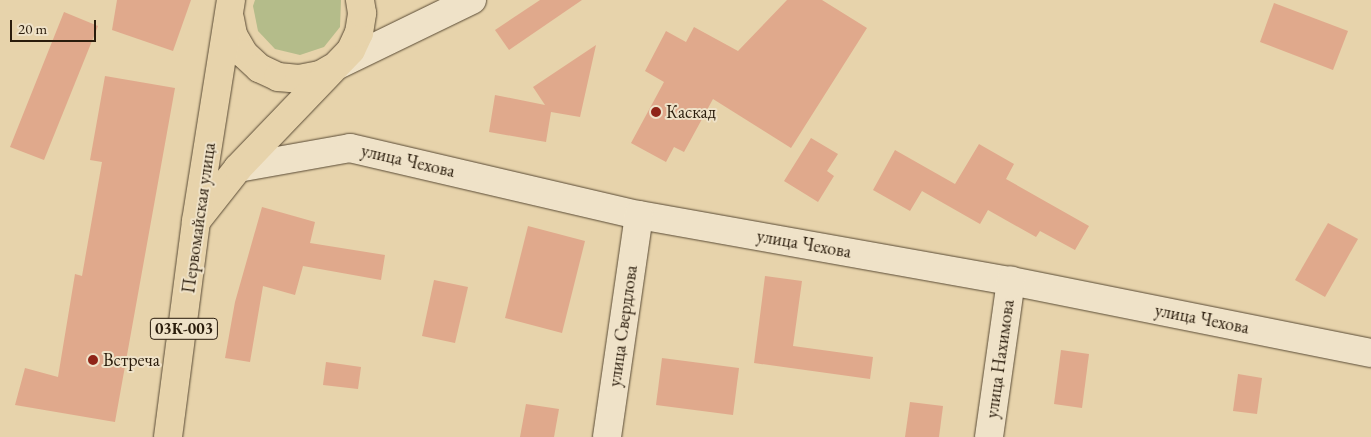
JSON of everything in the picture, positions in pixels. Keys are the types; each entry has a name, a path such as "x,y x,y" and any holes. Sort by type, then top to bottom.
{"main road":[{"path":"196,221 238,168 351,50 359,33 360,0"},
{"path":"230,7 233,36 244,54 259,68 278,77 299,79 320,75 338,65"},
{"name":"Первомайская улица","path":"168,437 196,221 230,7"}],"street":[{"path":"338,65 472,0"},
{"name":"улица Чехова","path":"238,168 350,148 639,215 1011,281 1371,353"},
{"name":"улица Свердлова","path":"607,437 639,215"},
{"name":"улица Нахимова","path":"988,437 1011,281"}],"green space":[{"path":"255,0 341,0 340,27 324,47 300,55 275,49 258,31 253,6"}],"building":[{"path":"117,0 191,0 173,51 112,30"},
{"path":"540,0 582,0 509,50 495,30"},
{"path":"787,0 822,0 867,28 791,148 713,99 684,152 674,147 666,162 631,143 664,82 645,71 666,31 686,42 694,27 738,51"},
{"path":"1274,3 1348,31 1333,70 1260,42"},
{"path":"64,12 98,26 44,160 10,147"},
{"path":"596,45 580,117 551,112 546,142 489,132 495,95 545,105 533,87"},
{"path":"105,76 175,88 115,422 15,405 25,368 58,377 75,274 82,276 102,162 90,160"},
{"path":"811,138 838,154 827,171 834,176 818,202 784,181"},
{"path":"979,144 1014,164 1006,179 1089,226 1075,250 1040,231 1036,237 988,210 980,224 922,191 910,211 873,190 895,150 955,184"},
{"path":"262,207 315,222 310,243 385,255 381,280 303,266 295,295 263,286 250,362 225,358 235,302"},
{"path":"1328,223 1358,239 1325,297 1295,280"},
{"path":"528,226 585,241 562,333 505,318"},
{"path":"765,276 802,281 793,346 873,357 870,379 754,363"},
{"path":"434,280 468,287 455,343 422,336"},
{"path":"1061,350 1089,354 1082,408 1054,404"},
{"path":"662,358 739,368 733,415 656,405"},
{"path":"326,362 361,367 358,389 323,385"},
{"path":"1238,374 1262,378 1257,414 1233,411"},
{"path":"910,402 943,406 939,437 905,437"},
{"path":"526,404 559,409 554,437 520,437"}],"place":[{"name":"Каскад","path":"656,112"},
{"name":"Встреча","path":"93,360"}]}
